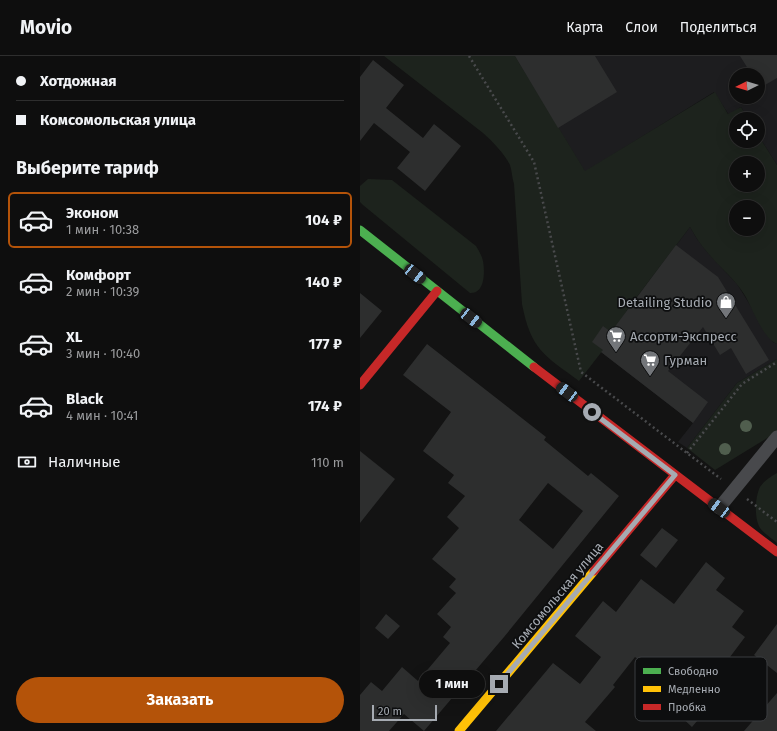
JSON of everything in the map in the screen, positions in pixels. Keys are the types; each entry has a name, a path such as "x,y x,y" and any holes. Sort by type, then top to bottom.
{"main road":[{"path":"360,230 675,475 777,552"},
{"path":"360,385 437,291"},
{"name":"Комсомольская улица","path":"459,731 675,475"}],"lane":[{"path":"719,508 777,437"}],"path":[{"path":"469,56 534,162 581,372 777,522"},
{"path":"687,453 742,384 777,362"}],"shaded area":[{"path":"384,56 515,56 585,171 715,92 729,113 729,148 765,148 765,146 777,165 777,344 767,336 740,288 704,249 690,227 627,310 617,332 579,381 541,350 530,332 522,304 514,184 511,167 494,144 483,133"},
{"path":"515,56 777,56 777,165 765,146 765,112 744,112 741,107 734,112 729,112 729,115 714,92 585,172"},
{"path":"741,107 744,112 732,112"},
{"path":"368,179 392,180 476,246 482,257 484,266 483,282 479,290 470,293 360,202 360,186"},
{"path":"690,227 708,253 737,284 773,342 777,344 777,359 737,383 687,448 678,442 693,423 601,352 617,332 627,310"},
{"path":"777,359 777,432 715,470 687,448 737,383"},
{"path":"777,473 777,543 760,528 756,508 757,496 760,487 767,479"}],"building":[{"path":"515,56 595,56 617,92 558,128"},
{"path":"740,56 777,56 777,78 765,85 765,68 748,68"},
{"path":"373,60 404,85 386,108 423,138 434,124 461,146 425,191 397,168 410,152 374,123 360,141 360,77"},
{"path":"676,245 718,277 769,360 746,374 731,348 720,355 703,327 668,371 708,402 693,423 601,352 603,350 592,342 603,326 611,332"},
{"path":"360,293 382,311 360,338"},
{"path":"427,344 546,437 544,440 588,476 591,473 619,496 504,637 424,731 404,714 389,731 360,731 360,695 371,682 382,691 402,667 418,681 450,643 443,637 451,627 437,614 456,593 449,587 456,579 432,559 459,528 447,517 465,496 448,483 454,475 423,451 451,412 403,375","holes":["548,483 583,511 553,549 519,520"]},
{"path":"360,451 395,479 360,523"},
{"path":"662,528 678,540 656,568 640,555"},
{"path":"706,562 725,578 716,590 744,611 732,627 745,637 730,657 635,657 613,685 615,687 585,722 596,731 496,731 553,663 580,684 601,657 575,636 603,601 616,612 641,579 674,604"},
{"path":"386,614 400,626 388,639 375,628"},
{"path":"777,624 777,673 767,665 767,657 757,657 754,655"},
{"path":"777,693 777,731 744,731 753,721 767,721 767,705"},
{"path":"686,721 697,721 692,727"}],"traffic: fast":[{"path":"360,230 534,367"}],"traffic: slow":[{"path":"459,731 594,571"}],"traffic: jam":[{"path":"360,385 437,291"},
{"path":"534,367 777,552"},
{"path":"594,571 675,475"}],"place":[{"name":"Detailing Studio","path":"726,319"},
{"name":"Ассорти-Экспресс","path":"616,353"},
{"name":"Гурман","path":"650,377"}],"route":[{"path":"499,684 675,475 592,412"}]}
